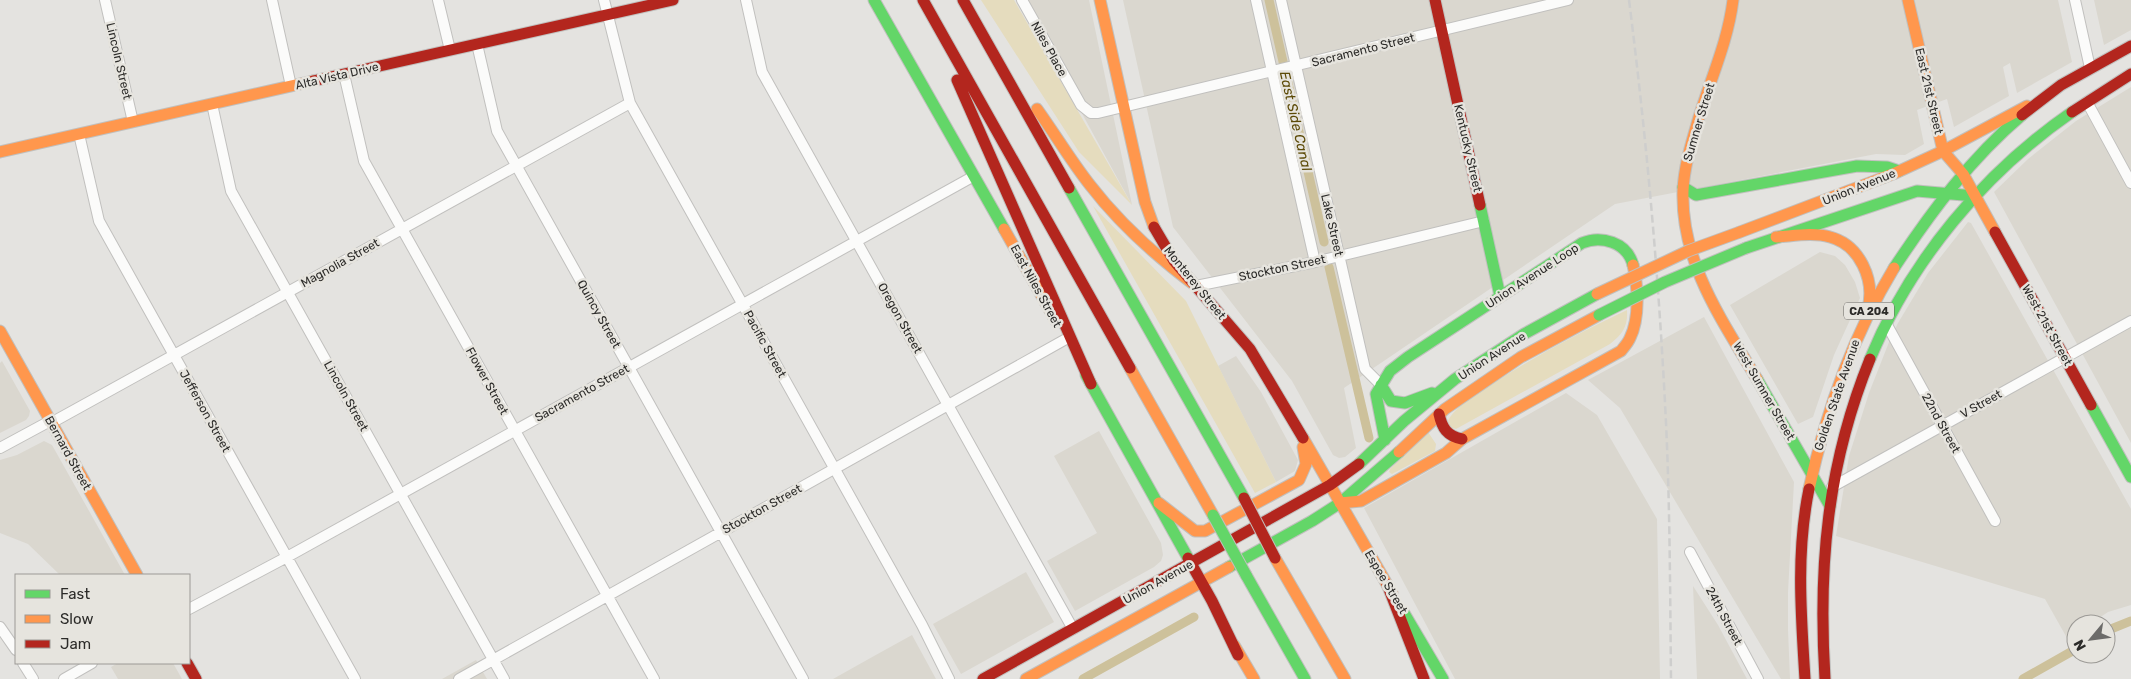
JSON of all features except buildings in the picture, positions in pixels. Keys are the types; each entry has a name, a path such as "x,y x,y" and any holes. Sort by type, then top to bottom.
{"main road":[{"name":"Alta Vista Drive","path":"0,152 673,0"},
{"name":"East Niles Street","path":"874,0 1092,384 1234,645"},
{"path":"923,0 935,18 1305,679"},
{"path":"963,0 1244,498 1275,558 1345,679"},
{"name":"Monterey Street","path":"1100,0 1145,202 1155,229 1174,261 1250,349 1330,485"},
{"name":"Kentucky Street","path":"1435,0 1500,296"},
{"name":"Sumner Street","path":"1698,275 1686,235 1683,187 1688,154 1725,43 1733,0"},
{"name":"East 21st Street","path":"1908,0 1942,151 1963,174"},
{"path":"935,18 939,37 1092,384"},
{"path":"980,29 1078,171 1106,204 1166,265 1196,286"},
{"name":"Golden State Avenue","path":"1806,679 1799,608 1801,541 1812,474 1845,364 1867,314 1896,266 1963,174 2040,100 2090,68 2131,46"},
{"name":"Golden State Avenue","path":"1825,679 1822,604 1823,552 1832,486 1853,404 1887,325 1934,247 1975,196 2019,152 2050,127 2131,74"},
{"name":"Union Avenue","path":"1026,679 1195,573 1330,485 1364,460 1455,379 1524,334 1597,294 1688,251 1846,194 1899,172 1942,151 1997,120 2040,100"},
{"path":"1683,187 1696,195 1857,166 1888,167 1899,172"},
{"name":"West 21st Street","path":"1963,174 2131,477"},
{"name":"Union Avenue","path":"983,679 1073,629 1312,521 1340,503 1439,414 1521,357 1599,314 1665,282 1746,248 1917,191 1975,196"},
{"path":"1776,237 1824,235 1841,241 1850,247 1858,257 1870,280 1871,295 1867,314"},
{"name":"Union Avenue Loop","path":"1381,385 1390,372 1408,357 1582,243 1596,238 1610,241 1621,248 1632,260 1636,290 1636,310 1630,339 1621,351 1462,439"},
{"name":"West Sumner Street","path":"1698,275 1830,506"},
{"name":"Bernard Street","path":"0,331 136,574"},
{"path":"1385,440 1376,394 1381,385 1391,401 1405,403 1443,389"},
{"path":"1439,414 1441,427 1445,434 1462,439"},
{"path":"1155,500 1195,531 1205,531 1299,480 1306,472 1307,463 1292,419"},
{"name":"Union Avenue","path":"1340,503 1361,501 1446,453 1462,439"},
{"name":"Espee Street","path":"1330,485 1443,679"},
{"path":"1386,584 1424,679"},
{"path":"1234,645 1248,679"},
{"path":"1234,645 1254,679"},
{"path":"188,664 196,679"}],"street":[{"name":"Lincoln Street","path":"105,0 133,122"},
{"path":"272,0 291,86"},
{"path":"438,0 450,50"},
{"name":"Pacific Street","path":"604,0 630,103 922,625 949,679"},
{"name":"Oregon Street","path":"746,0 762,72 1073,629"},
{"name":"Niles Place","path":"1022,0 1076,98"},
{"name":"Lake Street","path":"1256,0 1315,262"},
{"name":"Lake Street","path":"1281,0 1294,66 1365,370 1381,385"},
{"name":"Sacramento Street","path":"1076,98 1080,105 1091,113 1098,114 1568,0"},
{"path":"2075,0 2090,68"},
{"name":"Quincy Street","path":"477,44 497,131 803,679"},
{"name":"Flower Street","path":"344,74 364,161 654,679"},
{"path":"2087,102 2131,183"},
{"name":"Magnolia Street","path":"0,448 174,355 630,103"},
{"name":"Lincoln Street","path":"212,104 231,191 504,679"},
{"name":"Jefferson Street","path":"79,134 99,221 355,679"},
{"name":"Sacramento Street","path":"190,608 287,557 974,176"},
{"name":"Stockton Street","path":"1196,286 1315,262 1484,221"},
{"name":"V Street","path":"1832,486 2131,321"},
{"name":"22nd Street","path":"1887,325 1995,522"},
{"name":"Stockton Street","path":"458,679 1066,339"},
{"name":"24th Street","path":"1690,552 1758,679"},
{"path":"0,627 15,649"},
{"path":"25,664 33,679"},
{"path":"64,679 90,664"}],"shaded area":[{"path":"981,0 1014,0 1132,205 1079,152"},
{"path":"1020,0 1089,0 1132,205"},
{"path":"1123,0 2058,0 2072,62 2017,93 2010,63 2003,67 2009,96 1954,127 1947,99 1917,110 1924,144 1905,155 1876,154 1615,204 1344,388 1356,448 1345,457 1339,458 1333,455 1292,381 1173,227"},
{"path":"2094,0 2131,0 2131,30 2104,45"},
{"path":"2131,87 2131,443 1994,192 2028,159 2076,121"},
{"path":"1093,206 1186,301 1276,482 1255,493"},
{"path":"1968,222 1971,223 2131,509 2131,605 2105,614 2066,614 2066,636 2045,599 1836,536 1849,456 1869,393 1891,337 1928,273"},
{"path":"1820,252 1835,256 1845,265 1855,282 1860,298 1834,355 1813,417 1798,424 1730,305"},
{"path":"1627,310 1627,321 1624,329 1610,344 1456,429 1449,427 1448,421 1456,410 1474,396 1542,354"},
{"path":"1704,317 1794,482 1788,592 1790,679 1781,679 1620,408 1588,380"},
{"path":"1236,356 1261,392 1298,460 1295,471 1276,482 1218,366"},
{"path":"2,361 30,411 26,420 0,433 0,363"},
{"path":"1566,393 1597,415 1657,519 1660,679 1455,679 1364,508"},
{"path":"1099,431 1161,543 1163,555 1161,561 1154,567 1075,611 1047,561 1097,533 1054,456"},
{"path":"1428,432 1436,444 1435,451 1392,474 1389,472 1390,469"},
{"path":"44,441 52,445 124,574 59,574 28,544 0,533 0,460 17,455"},
{"path":"1026,572 1054,622 961,674 933,624"},
{"path":"1693,586 1718,625 1747,679 1697,679"},
{"path":"912,635 936,679 833,679 874,656"},
{"path":"476,660 487,679 442,679"},
{"path":"116,664 174,664 182,679 118,679 111,667"}],"waterway":[{"name":"East Side Canal","path":"1269,0 1324,242"},
{"name":"East Side Canal","path":"1329,267 1369,438"},
{"name":"East Side Canal","path":"1083,679 1194,617"},
{"path":"2116,627 2131,621"},
{"path":"2023,679 2066,655"}],"railway":[{"path":"1629,0 1651,201 1659,302 1668,472 1671,679"}],"traffic: fast":[{"path":"874,0 1004,229"},
{"path":"1870,359 1906,287 1953,221 2009,162 2072,112"},
{"path":"1894,268 1937,206 1986,149 2022,115"},
{"path":"1683,187 1696,195 1857,166 1887,167 1899,171"},
{"path":"1069,188 1244,498"},
{"path":"1746,248 1917,191 1975,196"},
{"path":"1480,205 1500,296"},
{"path":"1385,440 1376,394 1390,371 1408,357 1582,243 1597,240 1612,242 1625,251 1633,265"},
{"path":"1599,315 1665,282 1746,248"},
{"path":"1359,464 1404,421 1455,379 1524,334 1597,294"},
{"path":"1086,375 1188,558"},
{"path":"1757,379 1830,506"},
{"path":"1381,385 1391,401 1405,403 1432,393"},
{"path":"2091,405 2131,477"},
{"path":"1229,567 1312,521 1340,503 1399,452"},
{"path":"1213,515 1246,575"},
{"path":"1246,575 1305,679"},
{"path":"1404,613 1443,679"}],"traffic: slow":[{"path":"1100,0 1145,202 1154,227"},
{"path":"1733,0 1723,45 1691,144 1683,191 1684,217 1696,267 1706,290 1730,335 1757,379"},
{"path":"1908,0 1943,151 1963,174 1995,232"},
{"path":"0,152 313,81"},
{"path":"1740,232 1893,174 1943,151 2027,106"},
{"path":"1037,109 1083,176 1114,213 1153,252 1196,286"},
{"path":"1004,229 1056,321"},
{"path":"1597,294 1688,251 1740,232"},
{"path":"1776,237 1817,235 1841,241 1850,248 1863,265 1869,286 1868,308"},
{"path":"1340,503 1361,501 1446,453 1462,439 1621,351 1629,340 1637,312 1637,292 1633,265"},
{"path":"1809,489 1824,431 1842,375 1866,320 1894,268"},
{"path":"1399,452 1445,409 1521,357 1599,315"},
{"path":"0,331 136,574"},
{"path":"1130,368 1213,515"},
{"path":"1303,438 1392,593"},
{"path":"1159,503 1195,531 1205,531 1299,480 1306,464 1303,447"},
{"path":"1275,558 1345,679"},
{"path":"1026,679 1229,567"},
{"path":"1234,645 1254,679"}],"traffic: jam":[{"path":"313,81 673,0"},
{"path":"923,0 1130,368"},
{"path":"963,0 1069,188"},
{"path":"1435,0 1480,205"},
{"path":"2022,115 2061,85 2131,46"},
{"path":"2072,112 2131,74"},
{"path":"957,80 1091,384"},
{"path":"1154,227 1174,261 1250,349 1303,438"},
{"path":"1995,232 2091,405"},
{"path":"1825,679 1823,596 1829,516 1844,438 1855,399 1870,359"},
{"path":"1439,414 1446,431 1452,436 1462,439"},
{"path":"983,679 1330,485 1359,464"},
{"path":"1805,679 1801,607 1801,560 1802,536 1809,489"},
{"path":"1244,498 1275,558"},
{"path":"1188,558 1212,601 1238,655"},
{"path":"1387,584 1424,679"},
{"path":"188,664 196,679"}]}
